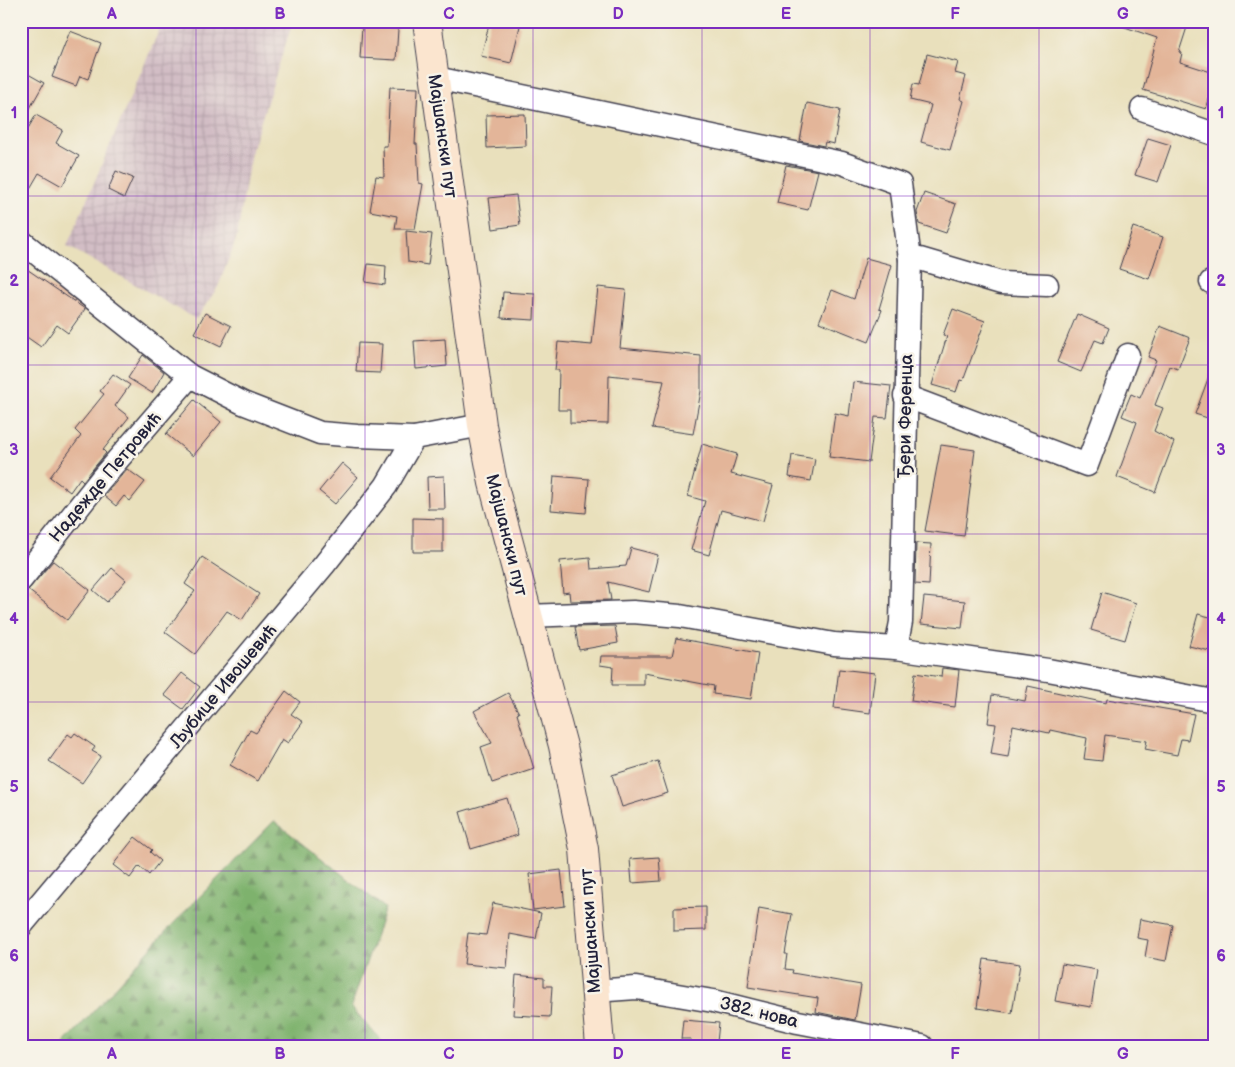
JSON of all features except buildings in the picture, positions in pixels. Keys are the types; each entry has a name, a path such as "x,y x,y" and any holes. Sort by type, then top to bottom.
{"street":[{"name":"Мајшански пут","path":"427,21 482,425 492,483 563,746 584,848 600,1046"},
{"name":"Ђери Ференца","path":"436,78 842,164 900,184 910,259 905,396 901,622 896,648"},
{"path":"1142,109 1214,134"},
{"path":"21,242 190,376 244,403 320,432 414,438 482,425"},
{"path":"910,259 920,259 1001,283 1047,285"},
{"path":"905,396 1087,465 1128,355"},
{"name":"Надежде Петровић","path":"21,580 101,479 190,376"},
{"name":"Љубице Ивошевић","path":"21,926 324,565 386,486 414,438"},
{"path":"527,616 633,612 680,616 834,644 896,648 1048,670 1214,701"},
{"name":"382. нова","path":"594,990 636,988 712,1001 798,1022 922,1046"}],"shaded area":[{"path":"163,21 293,21 251,152 237,237 218,287 196,319 67,246"}],"green space":[{"path":"274,821 385,908 351,1007 386,1046 62,1046 168,929"}]}
